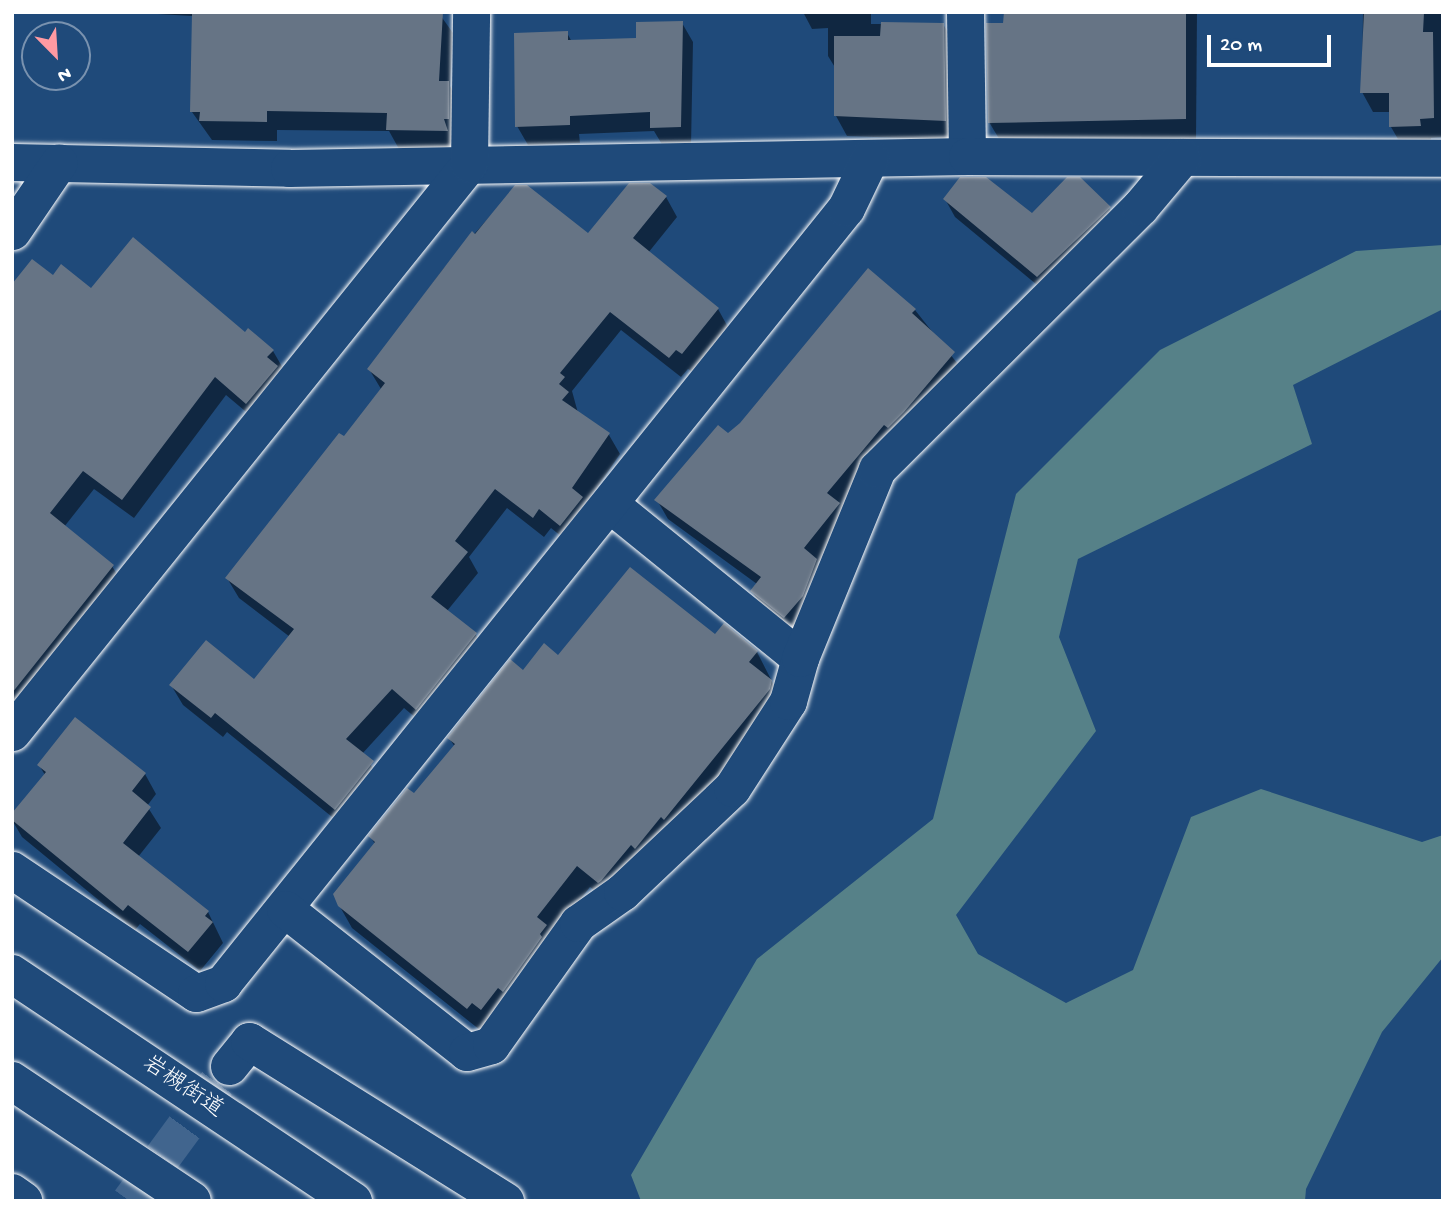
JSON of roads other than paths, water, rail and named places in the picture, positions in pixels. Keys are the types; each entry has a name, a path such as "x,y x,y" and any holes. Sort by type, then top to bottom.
{"highway":[{"name":"岩槻街道","path":"12,974 353,1201"},
{"path":"12,1081 192,1201"},
{"path":"12,1193 23,1201"}],"street":[{"path":"12,732 469,164 471,12"},
{"path":"965,12 967,156"},
{"path":"12,162 289,168 967,156 1443,158"},
{"path":"285,909 467,1052 491,1045 578,923 622,892 732,788 788,701 800,658 877,469 1140,207 1182,157"},
{"path":"12,870 196,993 223,983 611,505 846,208 870,158"},
{"path":"12,231 59,162"},
{"path":"611,505 800,658"},
{"path":"229,1066 249,1041 505,1201"}],"tunnel":[{"path":"130,1201 229,1066"}]}
